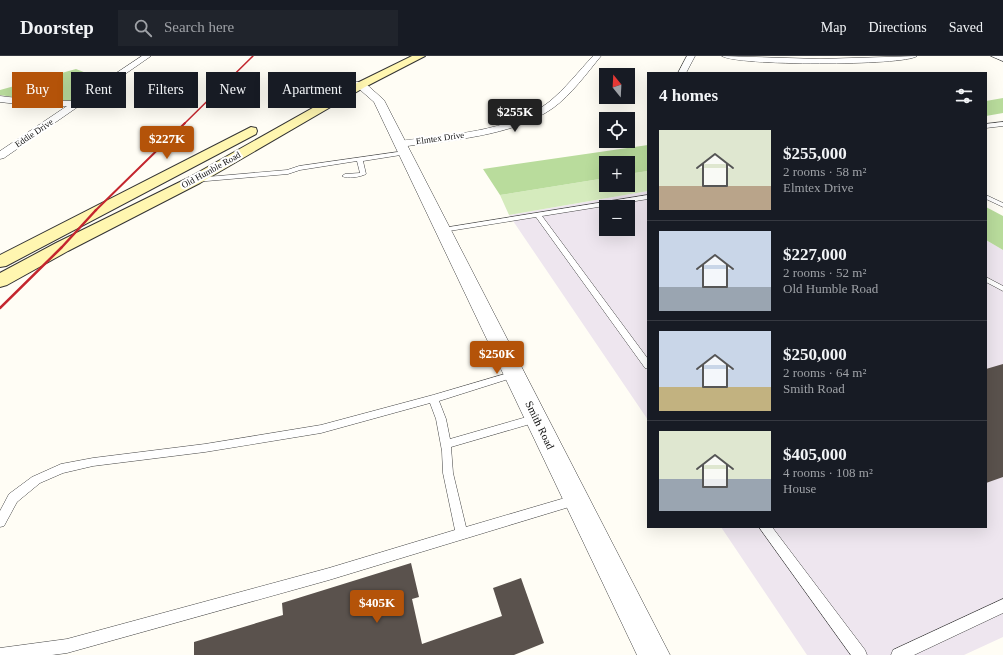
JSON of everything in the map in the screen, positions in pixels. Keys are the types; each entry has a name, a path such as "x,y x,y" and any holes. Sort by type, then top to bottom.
{"main road":[{"name":"Old Humble Road","path":"356,82 402,56"},
{"name":"Old Humble Road","path":"356,83 420,56"},
{"name":"Old Humble Road","path":"0,262 265,124 300,108"},
{"name":"Old Humble Road","path":"0,281 62,247 194,180 314,108"},
{"path":"213,151 236,156"},
{"path":"170,174 194,180"}],"street":[{"name":"Eddie Drive","path":"123,72 146,56"},
{"name":"Elmtex Drive","path":"403,148 468,134 526,119 550,106 596,56"},
{"path":"683,72 691,56"},
{"path":"726,56 846,61 913,56"},
{"path":"995,56 1003,59"},
{"name":"Smith Road","path":"356,86 379,100 654,655"},
{"path":"0,99 35,103 71,104"},
{"name":"Eddie Drive","path":"0,156 71,107"}],"lane":[{"path":"987,126 1003,124"},
{"path":"194,180 288,172 298,168 360,160 403,148"},
{"path":"345,176 363,174 360,160"},
{"path":"443,230 647,197"},
{"path":"987,197 1003,205"},
{"path":"538,215 647,365"},
{"path":"987,280 1003,290"},
{"path":"0,522 13,498 36,480 61,469 94,462 205,448 321,429 433,400 515,374"},
{"path":"433,400 442,419 446,444 448,473 462,534"},
{"path":"446,444 537,418"},
{"path":"0,655 67,646 314,578 577,499"},
{"path":"766,528 860,655"},
{"path":"898,655 1003,606"}],"shaded area":[{"path":"647,191 647,419 509,215"},
{"path":"987,241 1003,250 1003,637 964,655 807,655 722,528 987,528"}],"green space":[{"path":"76,69 84,72 71,72 71,101 63,101 63,73"},
{"path":"12,87 12,97 0,95 0,90"},
{"path":"1003,98 1003,113 987,116 987,101"},
{"path":"647,145 647,171 635,173 635,156 599,156 599,179 500,195 483,169"},
{"path":"647,171 647,191 509,215 500,195 599,179 599,192 635,192 635,173"},
{"path":"987,208 1003,216 1003,250 987,241"}],"building":[{"path":"1003,364 1003,477 987,483 987,369"},
{"path":"411,563 419,597 412,599 422,644 502,616 493,588 521,578 544,643 514,655 194,655 194,642 283,615 282,603"}],"railway":[{"path":"184,124 253,56"},
{"path":"96,210 185,123"},
{"path":"0,308 62,247 96,210"}]}
